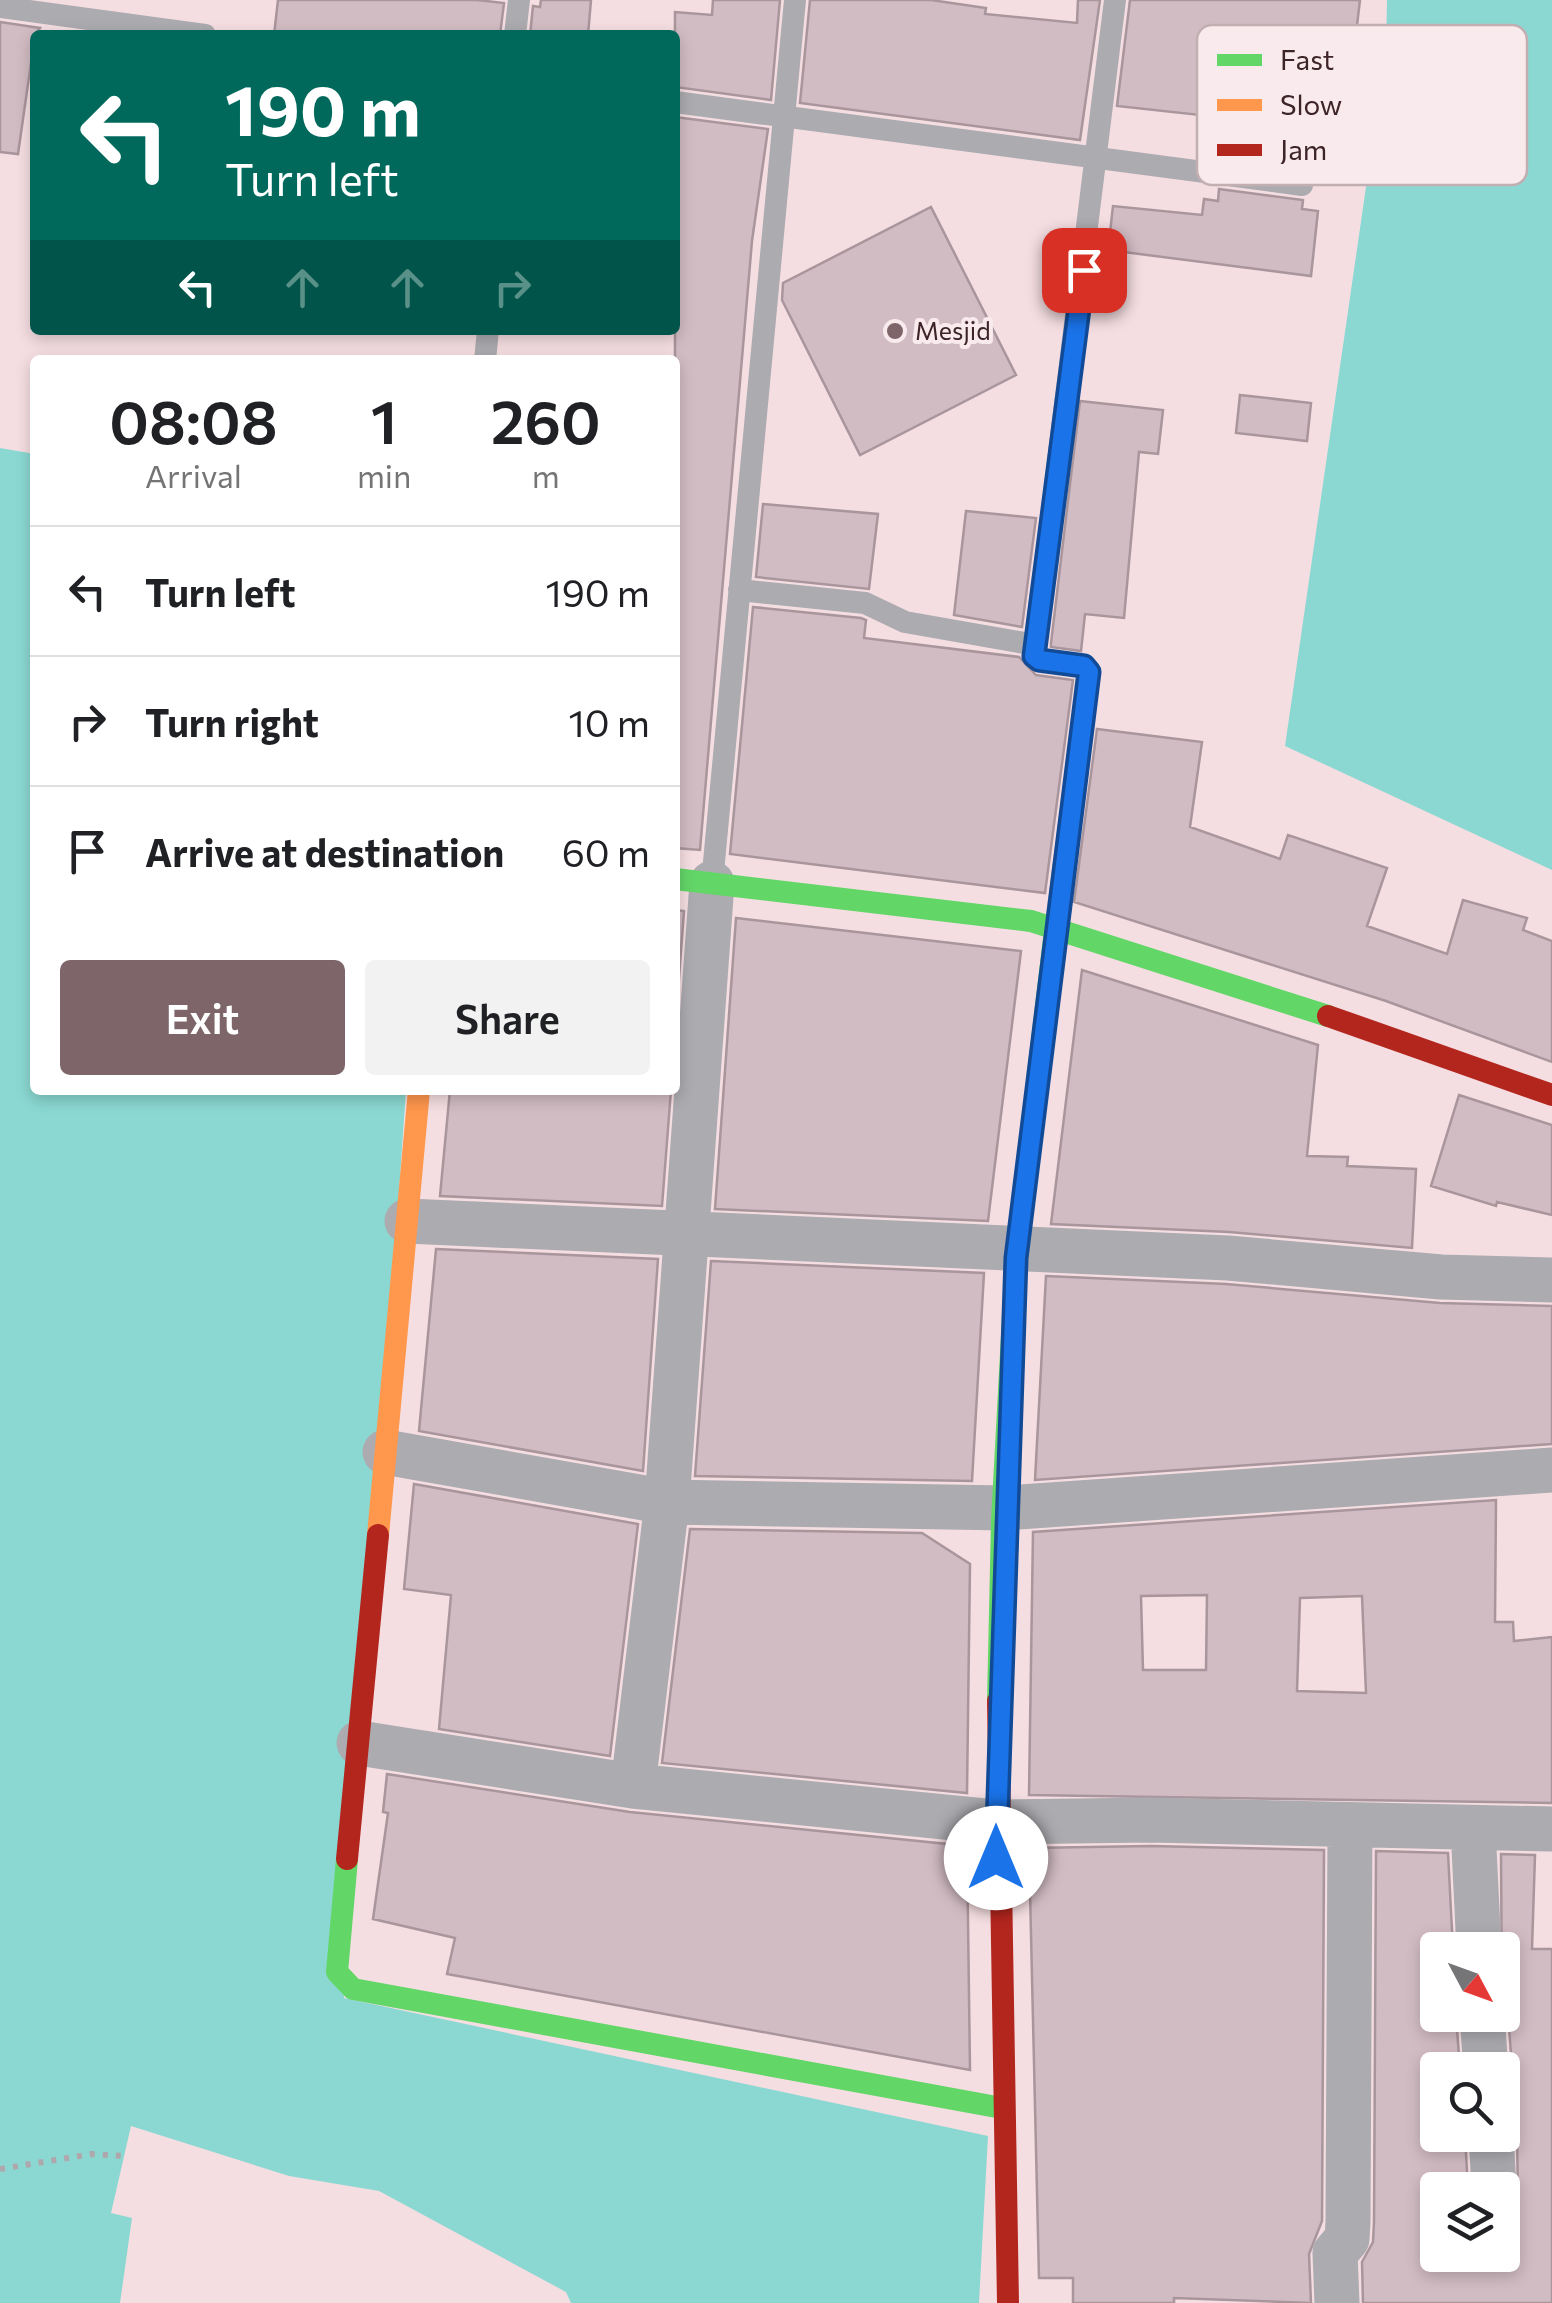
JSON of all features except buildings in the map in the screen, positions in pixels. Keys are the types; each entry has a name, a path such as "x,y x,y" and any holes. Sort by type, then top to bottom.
{"street":[{"path":"633,1786 667,1502 686,1235 694,881 1031,922 1376,1032 1552,1094"},
{"path":"1008,2303 995,1822 1004,1508 1018,1248 1055,930"},
{"path":"420,1095 337,1972 353,1989 1002,2108"},
{"path":"407,1221 1018,1248 1552,1280"},
{"path":"385,1452 667,1502 1004,1508 1552,1470"},
{"path":"359,1742 633,1786 995,1822 1224,1821 1552,1829"},
{"path":"1336,2303 1335,2253 1347,2239 1348,2222 1350,1827"},
{"path":"1473,1828 1477,1932"}],"lane":[{"path":"516,30 519,0"},
{"path":"694,881 739,590 795,0"},
{"path":"1055,930 1089,672 1084,666 1034,656 1115,0"},
{"path":"0,7 168,30"},
{"path":"680,103 1197,172"},
{"path":"1295,185 1302,186"},
{"path":"739,590 865,604 905,622 1036,645"}],"path":[{"path":"0,2169 92,2154 123,2156"}],"water":[{"path":"1387,0 1552,0 1552,870 1285,746 1366,185 1527,185 1527,25 1386,25"},
{"path":"0,448 30,453 30,1095 406,1095 344,1998 988,2136 979,2303 571,2303 566,2292 379,2191 289,2176 131,2126 111,2213 132,2218 120,2303 0,2303"}],"traffic: fast":[{"path":"680,880 1031,921 1328,1016"},
{"path":"998,1701 1002,1521 1016,1260 1055,930"},
{"path":"347,1859 337,1972 353,1989 1002,2108"}],"traffic: slow":[{"path":"378,1535 419,1095"}],"traffic: jam":[{"path":"1328,1016 1552,1095"},
{"path":"347,1859 378,1535"},
{"path":"998,1701 1008,2303"}],"place":[{"name":"Mesjid","path":"895,331"}],"route":[{"path":"996,1858 1004,1508 1016,1258 1089,672 1084,666 1034,656 1084,270"}]}
